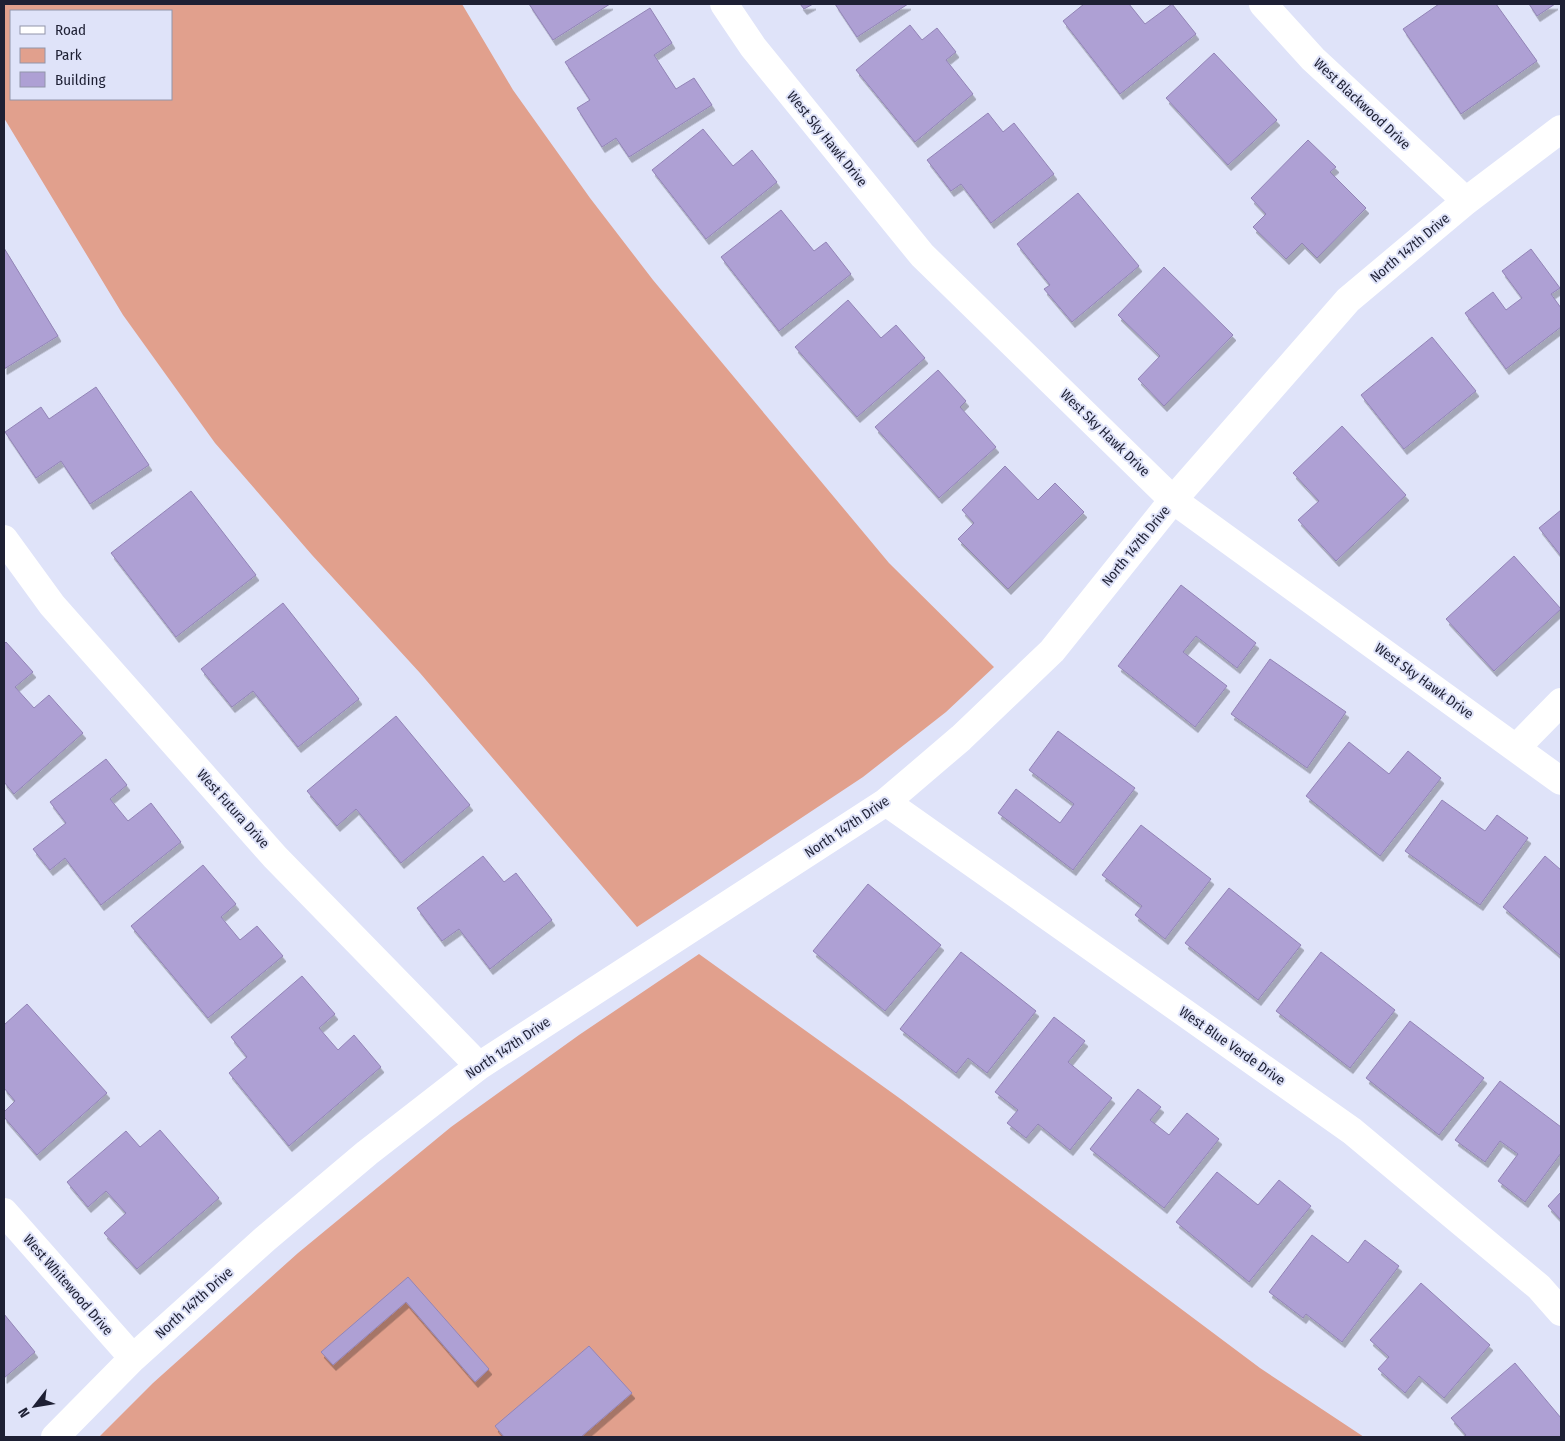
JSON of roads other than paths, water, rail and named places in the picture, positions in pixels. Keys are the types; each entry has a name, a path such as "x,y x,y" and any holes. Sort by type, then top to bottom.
{"street":[{"name":"West Sky Hawk Drive","path":"724,4 753,47 922,254 1173,500 1517,747 1561,781"},
{"name":"West Blackwood Drive","path":"1263,4 1313,59 1466,201"},
{"name":"North 147th Drive","path":"55,1437 133,1358 265,1239 346,1171 479,1066 886,802 961,738 1052,651 1173,500 1348,300 1466,201 1561,129"},
{"name":"West Futura Drive","path":"4,538 52,605 276,856 479,1066"},
{"path":"1517,747 1561,702"},
{"name":"West Blue Verde Drive","path":"886,802 1352,1130 1539,1287 1561,1312"},
{"name":"West Whitewood Drive","path":"4,1212 133,1358"}]}
